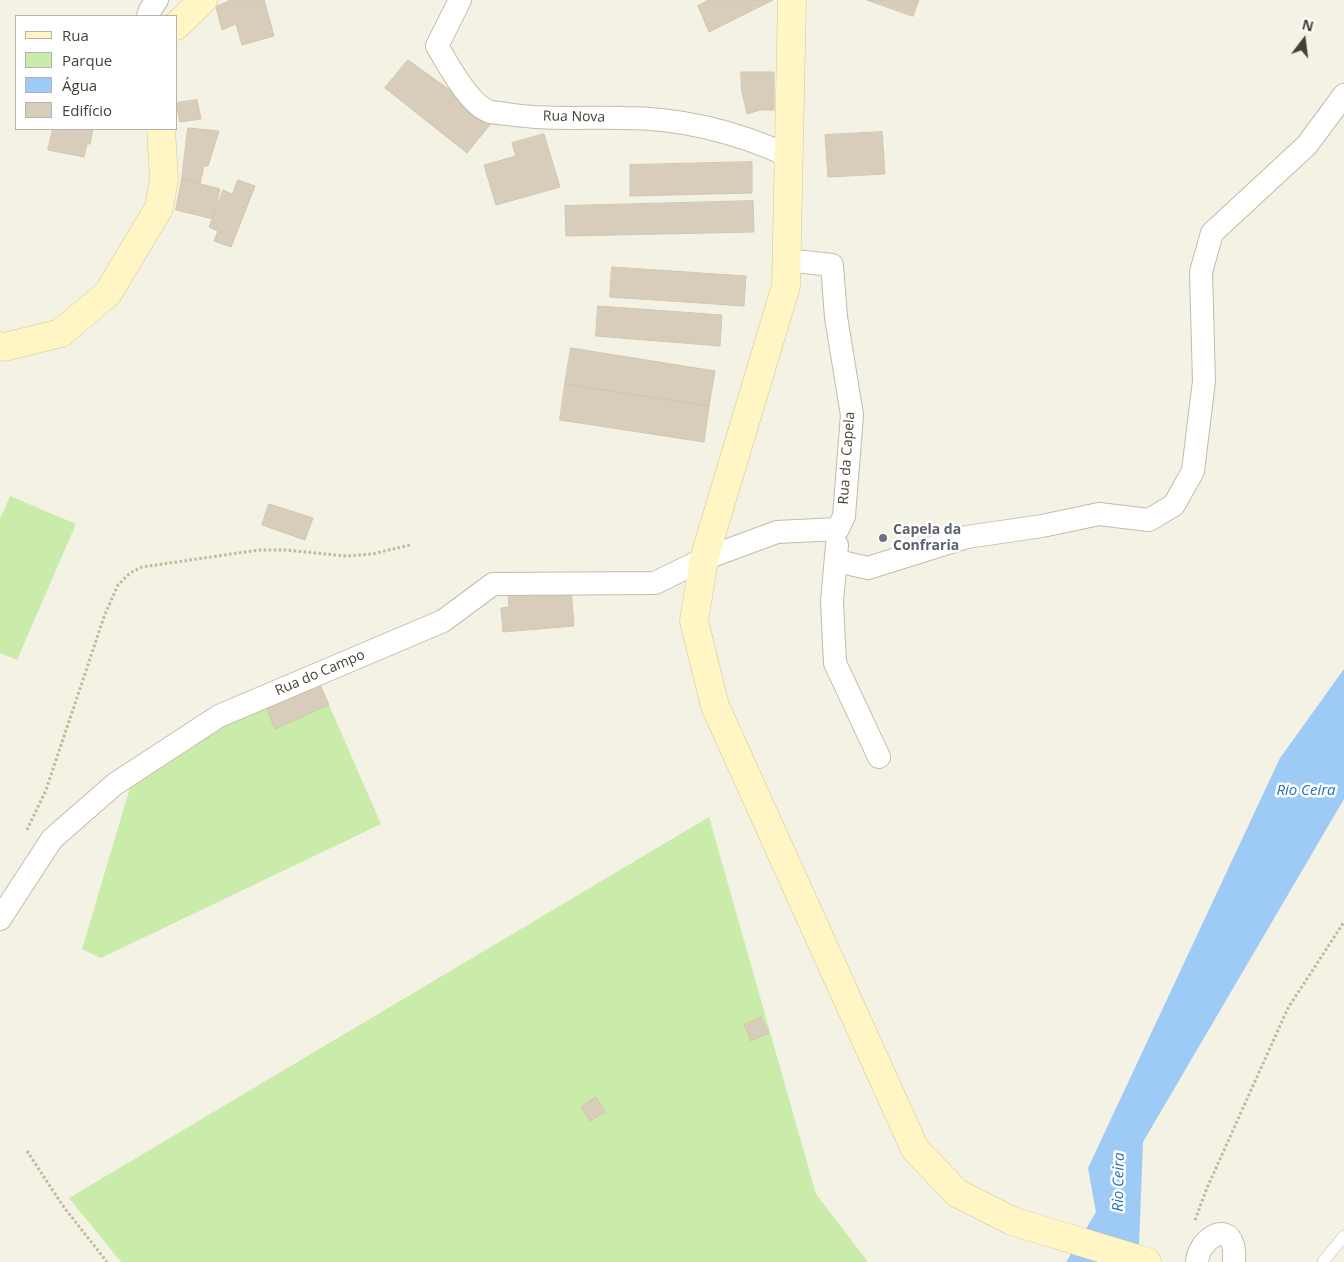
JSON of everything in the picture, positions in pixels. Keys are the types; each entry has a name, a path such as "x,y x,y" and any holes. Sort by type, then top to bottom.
{"main road":[{"path":"178,24 202,0"},
{"path":"792,0 786,286 704,559 694,622 715,706 915,1149 957,1193 1012,1221 1144,1261"},
{"path":"0,346 4,347 61,333 108,293 159,208 164,180 162,130"}],"street":[{"path":"148,15 157,0"},
{"name":"Rua Nova","path":"460,0 437,46 469,96 487,111 525,116 627,118 682,123 725,131 759,142 789,156"},
{"path":"837,561 868,568 967,537 1042,526 1099,514 1149,520 1174,505 1192,471 1204,381 1201,272 1212,234 1307,145 1344,95"},
{"name":"Rua da Capela","path":"786,260 832,264 836,317 852,415 844,516 838,529"},
{"path":"704,559 777,532 838,529 837,561 832,602 835,663 879,757"},
{"name":"Rua do Campo","path":"0,920 52,839 115,784 219,716 443,620 493,584 655,583 704,559"},
{"path":"1197,1262 1198,1253 1203,1244 1216,1235 1224,1234 1229,1238 1234,1247 1234,1262"}],"lane":[{"path":"1323,1262 1344,1236"}],"path":[{"path":"23,836 46,790 106,614 118,585 130,573 142,566 259,550 285,550 347,556 372,554 410,545"},
{"path":"1193,1225 1207,1188 1288,1008 1344,922"},
{"path":"27,1151 64,1206 107,1262"}],"green space":[{"path":"10,496 76,524 17,660 0,653 0,519"},
{"path":"264,703 275,728 329,705 381,824 101,958 82,949 132,781 222,723"},
{"path":"709,817 816,1194 868,1262 121,1262 69,1198"}],"water":[{"name":"Rio Ceira","path":"1344,669 1344,799 1143,1142 1139,1245 1132,1262 1066,1262 1096,1212 1088,1168 1280,758"}],"building":[{"path":"231,0 264,0 274,36 242,45 236,24 222,30 216,7"},
{"path":"709,0 773,0 709,32 698,6"},
{"path":"867,0 919,0 913,16"},
{"path":"408,60 493,121 467,153 385,88"},
{"path":"741,72 774,72 774,110 760,110 747,114 742,92"},
{"path":"197,100 201,119 180,122 178,103"},
{"path":"188,128 219,131 208,166 204,166 200,184 182,179"},
{"path":"53,130 93,130 90,144 87,144 84,157 48,150"},
{"path":"882,132 885,174 828,177 825,135"},
{"path":"544,134 560,187 496,205 484,165 516,156 512,143"},
{"path":"752,162 752,193 630,196 630,165"},
{"path":"182,179 220,189 213,219 176,210"},
{"path":"238,180 255,186 231,247 214,241 218,231 209,227 223,190 232,194"},
{"path":"753,201 754,232 566,236 565,206"},
{"path":"612,267 746,276 744,306 610,297"},
{"path":"598,306 722,315 720,346 596,336"},
{"path":"571,348 715,371 709,406 565,384"},
{"path":"565,384 709,406 704,442 560,420"},
{"path":"269,504 313,518 305,540 262,525"},
{"path":"571,588 574,626 503,632 501,608 509,607 508,594"},
{"path":"318,680 329,705 275,729 264,703"},
{"path":"761,1017 769,1033 751,1041 744,1025"},
{"path":"596,1097 605,1112 590,1121 581,1107"}],"place":[{"name":"Capela da Confraria","path":"883,538"}]}
